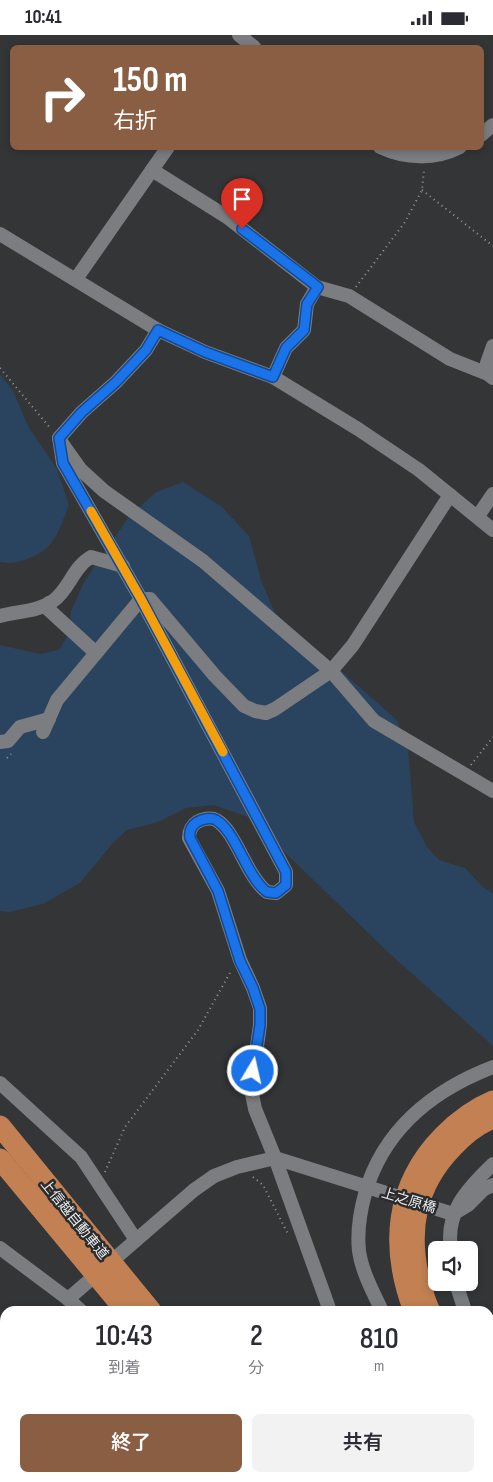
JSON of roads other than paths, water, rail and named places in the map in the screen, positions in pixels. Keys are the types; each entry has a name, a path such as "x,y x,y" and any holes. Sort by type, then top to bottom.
{"highway":[{"path":"412,1306 405,1285 399,1249 402,1208 407,1189 425,1157 437,1142 467,1115 493,1101"},
{"path":"428,1306 422,1290 414,1252 416,1215 420,1198 427,1182 448,1153 474,1128 493,1118"},
{"name":"上信越自動車道","path":"0,1126 147,1306"},
{"name":"上信越自動車道","path":"0,1159 122,1306"}],"street":[{"path":"76,279 166,150"},
{"path":"386,150 407,156 425,157 452,150"},
{"path":"152,170 227,217 318,287 349,296 450,359 490,376"},
{"path":"0,234 158,330 205,352 273,377 419,470 493,529"},
{"path":"273,377 286,348 304,330 307,304 318,287"},
{"path":"59,438 82,412 116,382 146,350 158,330"},
{"path":"490,376 488,363 493,346"},
{"path":"59,438 63,463 123,565 286,872 286,885 276,893 267,892 254,877 228,833 216,820 201,820 196,822 190,830 190,838 218,891 240,961 253,988 260,1009 260,1025 251,1089 255,1109 275,1158 328,1306"},
{"path":"59,438 81,470 104,491 203,561 331,671 374,721 493,791"},
{"path":"478,516 493,494"},
{"path":"141,599 150,599 220,682 244,706 266,713 275,709 331,671 353,645 450,495"},
{"path":"0,616 14,612 27,612 53,601 77,569 91,557 123,565"},
{"path":"43,732 57,700 141,599"},
{"path":"49,603 48,609 96,653"},
{"path":"0,742 8,741 20,727 49,719"},
{"path":"380,1306 365,1273 359,1251 361,1210 378,1161 390,1141 419,1109 456,1083 493,1067"},
{"path":"0,1083 81,1157 134,1242"},
{"path":"73,1295 194,1190 214,1176 238,1167 275,1158"},
{"name":"上之原橋","path":"275,1158 449,1212"},
{"path":"450,1241 449,1212 493,1164"},
{"path":"449,1212 468,1205 484,1189 493,1185"},
{"path":"0,1248 73,1295 78,1306"},
{"path":"459,1291 463,1306"}]}
